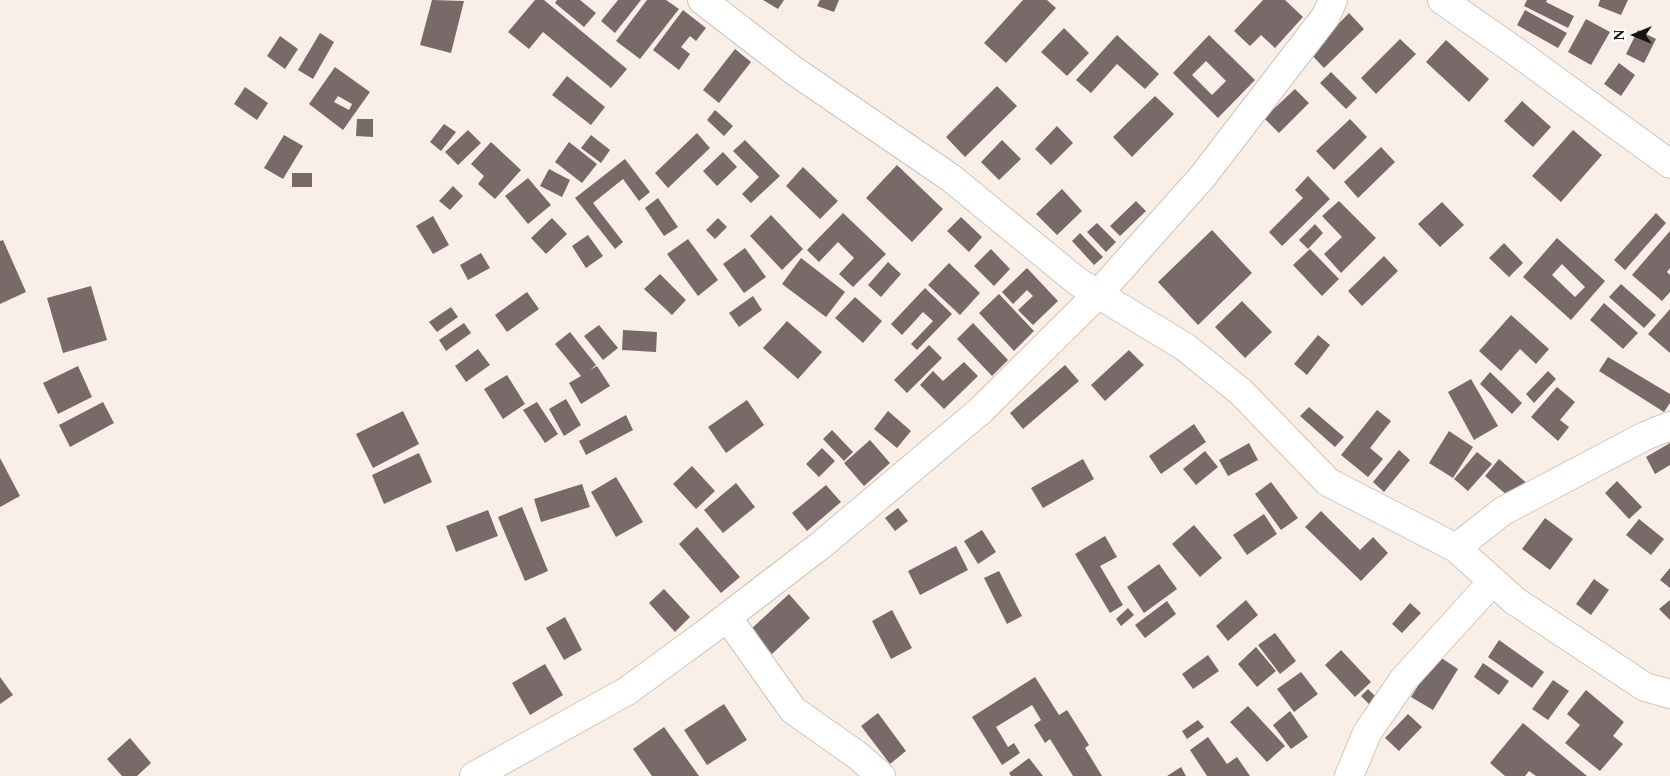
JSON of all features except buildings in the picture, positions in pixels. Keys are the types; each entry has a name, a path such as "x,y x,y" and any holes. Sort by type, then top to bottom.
{"street":[{"path":"702,0 793,70 951,178 1078,282 1185,347 1241,392 1328,482 1456,548 1515,601 1645,687 1670,694"},
{"path":"474,776 627,690 727,618 821,545 980,411 1098,294 1203,176 1326,16 1333,0"},
{"path":"1442,0 1670,164"},
{"path":"1456,548 1503,512 1645,436 1670,426"},
{"path":"1349,776 1367,733 1404,679 1493,581"},
{"path":"727,618 793,710 857,755 881,776"}]}
